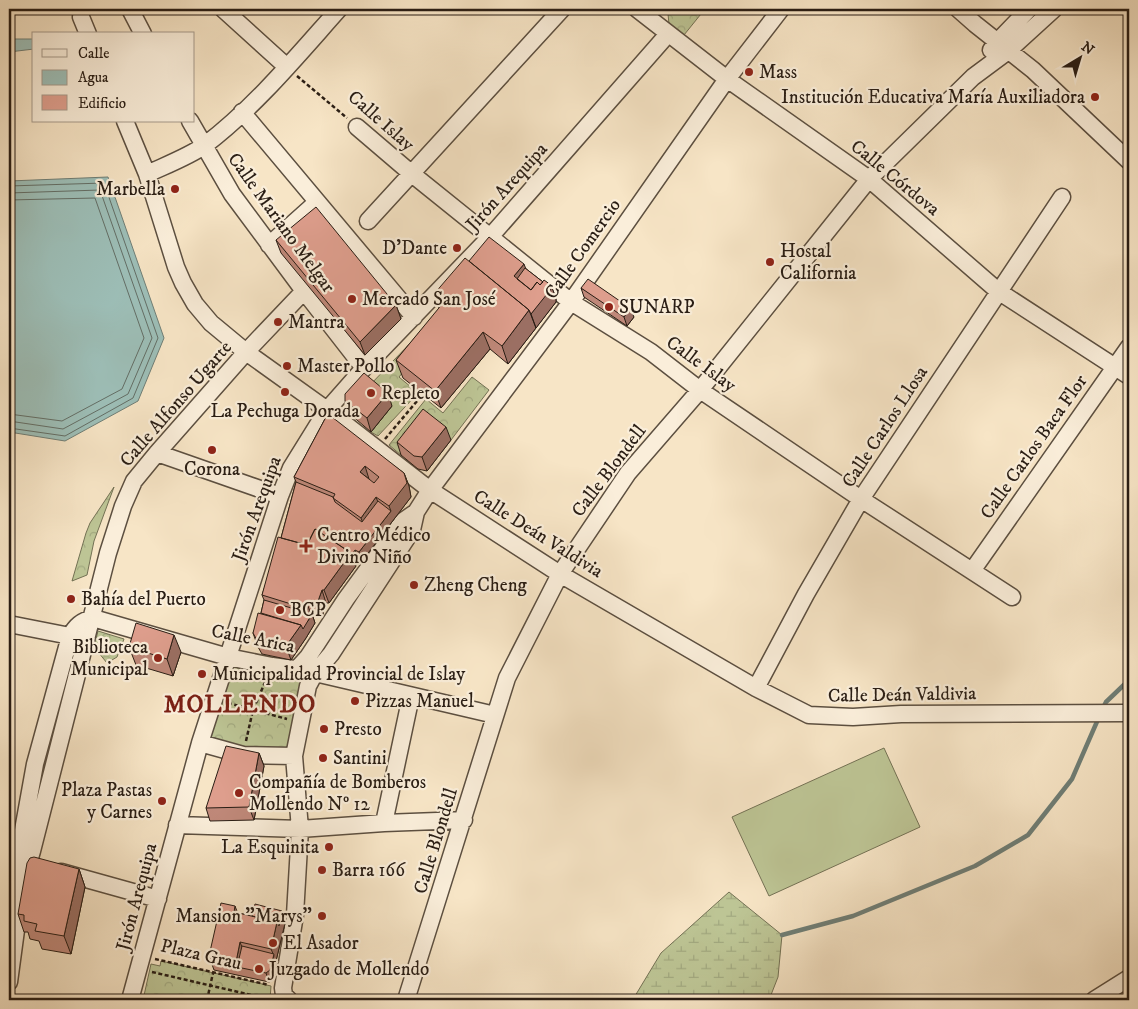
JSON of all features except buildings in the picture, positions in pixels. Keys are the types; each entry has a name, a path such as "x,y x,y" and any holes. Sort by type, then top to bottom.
{"street":[{"path":"130,9 142,32"},
{"path":"223,9 287,68"},
{"path":"146,174 203,146 242,112 287,68 339,9"},
{"path":"368,221 562,9"},
{"name":"Calle Córdova","path":"637,9 656,14 668,34 727,79 869,178 998,291 1129,376"},
{"name":"Calle Comercio","path":"286,994 295,915 300,829 294,756 308,686 412,530 416,512 430,490 571,302 727,79 781,9"},
{"path":"958,9 1033,70 1129,161"},
{"path":"1002,46 1029,9"},
{"path":"1002,46 1054,9"},
{"path":"81,17 87,32"},
{"name":"Jirón Arequipa","path":"130,1000 200,743 290,468 327,410 364,368 490,238 668,34"},
{"name":"Calle Blondell","path":"406,1000 507,678 560,574 628,473 700,390 869,178 1002,46"},
{"path":"242,112 414,317"},
{"name":"Calle Deán Valdivia","path":"124,122 146,174 182,283 195,304 211,323 246,352 327,410 430,490 560,574 756,688 809,715 824,717 901,714 1125,713"},
{"name":"Calle Mariano Melgar","path":"191,122 232,194 364,368"},
{"name":"Calle Islay","path":"357,127 490,238 571,302 651,352 700,390 861,499 1012,597"},
{"name":"Calle Carlos Llosa","path":"756,688 806,594 861,499 1062,197"},
{"path":"269,245 317,202"},
{"name":"Calle Alfonso Ugarte","path":"10,903 93,618 108,553 123,506 134,482 156,453 246,352 304,291"},
{"name":"Calle Carlos Baca Flor","path":"972,571 1129,347"},
{"path":"156,453 280,496"},
{"name":"Calle Comercio","path":"298,668 308,657 346,599 403,521 416,512"},
{"path":"9,624 70,636 77,625 84,620 93,618"},
{"name":"Calle Arica","path":"93,618 228,657 272,666 298,668 495,715"},
{"name":"Calle Alfonso Ugarte","path":"9,982 35,764 70,636"},
{"path":"384,822 411,696"},
{"path":"200,743 243,754 294,756"},
{"path":"177,825 300,829 384,822 464,820"},
{"path":"23,862 158,899"},
{"name":"Calle Alfonso Ugarte","path":"10,903 22,882"},
{"path":"1094,1000 1129,978"}],"path":[{"name":"Calle Islay","path":"287,68 357,127"},
{"path":"384,441 423,394"},
{"path":"243,754 253,710 272,666"},
{"path":"214,699 300,722"},
{"path":"140,963 210,986 260,997 260,1000"},
{"name":"Plaza Grau","path":"140,963 213,972 286,994"},
{"path":"205,1000 213,972"}],"green space":[{"path":"672,9 705,9 684,35 669,24 668,14"},
{"path":"418,335 427,343 399,377 418,393 378,436 371,432 392,406 369,386"},
{"path":"472,377 489,390 451,440 428,422 401,455 389,445 426,399 443,413"},
{"path":"114,487 94,541 87,575 72,581 90,523"},
{"path":"98,631 124,639 117,657 107,663 94,647"},
{"path":"228,657 315,673 294,756 200,743"},
{"path":"884,748 920,827 769,896 732,817"},
{"path":"729,892 782,935 778,977 769,1000 637,1000 635,996 661,953"},
{"path":"161,961 271,986 270,1000 143,1000 151,964 160,966"}],"water":[{"path":"9,39 32,39 32,49 9,52"},
{"path":"108,177 164,338 138,401 65,441 9,432 9,181"}],"waterway":[{"path":"1102,710 1106,702 1129,680"},
{"path":"782,935 853,916 975,866 1028,835 1072,779 1099,717"}],"place":[{"name":"Mass","path":"749,72"},
{"name":"Institución Educativa María Auxiliadora","path":"1095,97"},
{"name":"Marbella","path":"175,189"},
{"name":"D'Dante","path":"457,248"},
{"name":"Hostal California","path":"770,262"},
{"name":"Mercado San José","path":"352,299"},
{"name":"SUNARP","path":"609,307"},
{"name":"Mantra","path":"278,322"},
{"name":"Master Pollo","path":"287,366"},
{"name":"La Pechuga Dorada","path":"285,392"},
{"name":"Repleto","path":"371,393"},
{"name":"Corona","path":"212,450"},
{"name":"Centro Médico Divino Niño","path":"306,546"},
{"name":"Zheng Cheng","path":"414,585"},
{"name":"Bahía del Puerto","path":"71,599"},
{"name":"BCP","path":"280,610"},
{"name":"Biblioteca Municipal","path":"158,658"},
{"name":"Municipalidad Provincial de Islay","path":"202,674"},
{"name":"Pizzas Manuel","path":"355,701"},
{"name":"Presto","path":"324,729"},
{"name":"Santini","path":"323,758"},
{"name":"Compañía de Bomberos Mollendo Nº 12","path":"239,793"},
{"name":"Plaza Pastas y Carnes","path":"162,801"},
{"name":"La Esquinita","path":"329,847"},
{"name":"Barra 166","path":"322,870"},
{"name":"Mansion \"Marys\"","path":"322,916"},
{"name":"El Asador","path":"273,943"},
{"name":"Juzgado de Mollendo","path":"259,969"}],"district":[{"name":"MOLLENDO","path":"240,705"}]}
